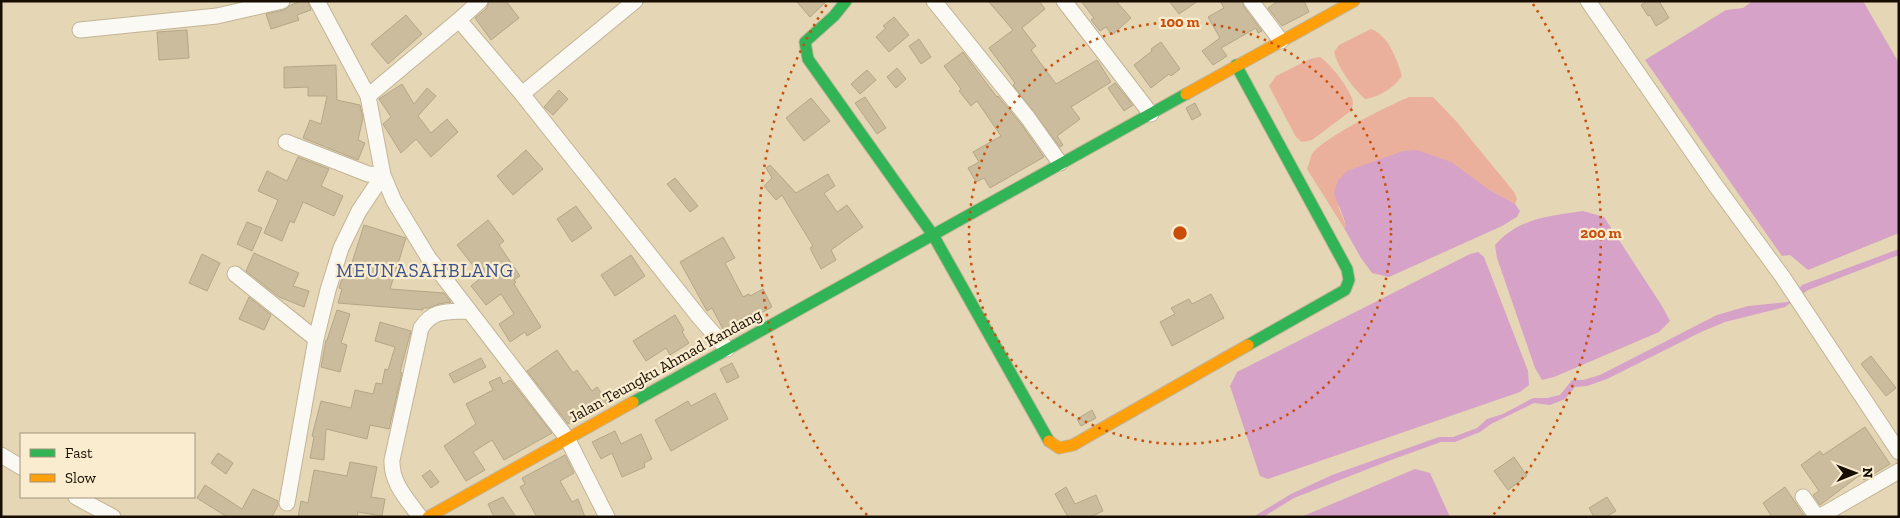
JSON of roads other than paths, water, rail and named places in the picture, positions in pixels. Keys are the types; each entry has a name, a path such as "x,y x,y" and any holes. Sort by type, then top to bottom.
{"street":[{"path":"80,30 217,16 282,1"},
{"path":"318,1 368,96 383,176 394,202 418,241 468,311 567,438 607,517"},
{"path":"368,96 480,1"},
{"path":"522,94 635,1"},
{"path":"846,1 834,16 805,42 808,58 925,239 1048,439 1054,447 1060,449 1073,445 1345,290 1350,284 1350,276 1347,269 1236,65"},
{"path":"934,1 1028,118 1060,163"},
{"path":"1064,1 1151,114"},
{"path":"1251,1 1281,41"},
{"name":"Jalan Teungku Ahmad Kandang","path":"435,515 567,438 1354,1"},
{"path":"1588,1 1713,182 1782,276 1899,452"},
{"path":"459,20 522,94 699,317 727,349"},
{"path":"286,142 368,174 383,176"},
{"path":"287,503 316,339 342,248 359,211 383,176"},
{"path":"235,274 316,339"},
{"path":"420,517 398,487 392,470 392,460 421,328 433,314 468,311"},
{"path":"1,455 20,466"},
{"path":"1803,497 1818,517 1899,471"},
{"path":"78,498 113,517"}],"district":[{"name":"MEUNASAHBLANG","path":"425,270"}]}
